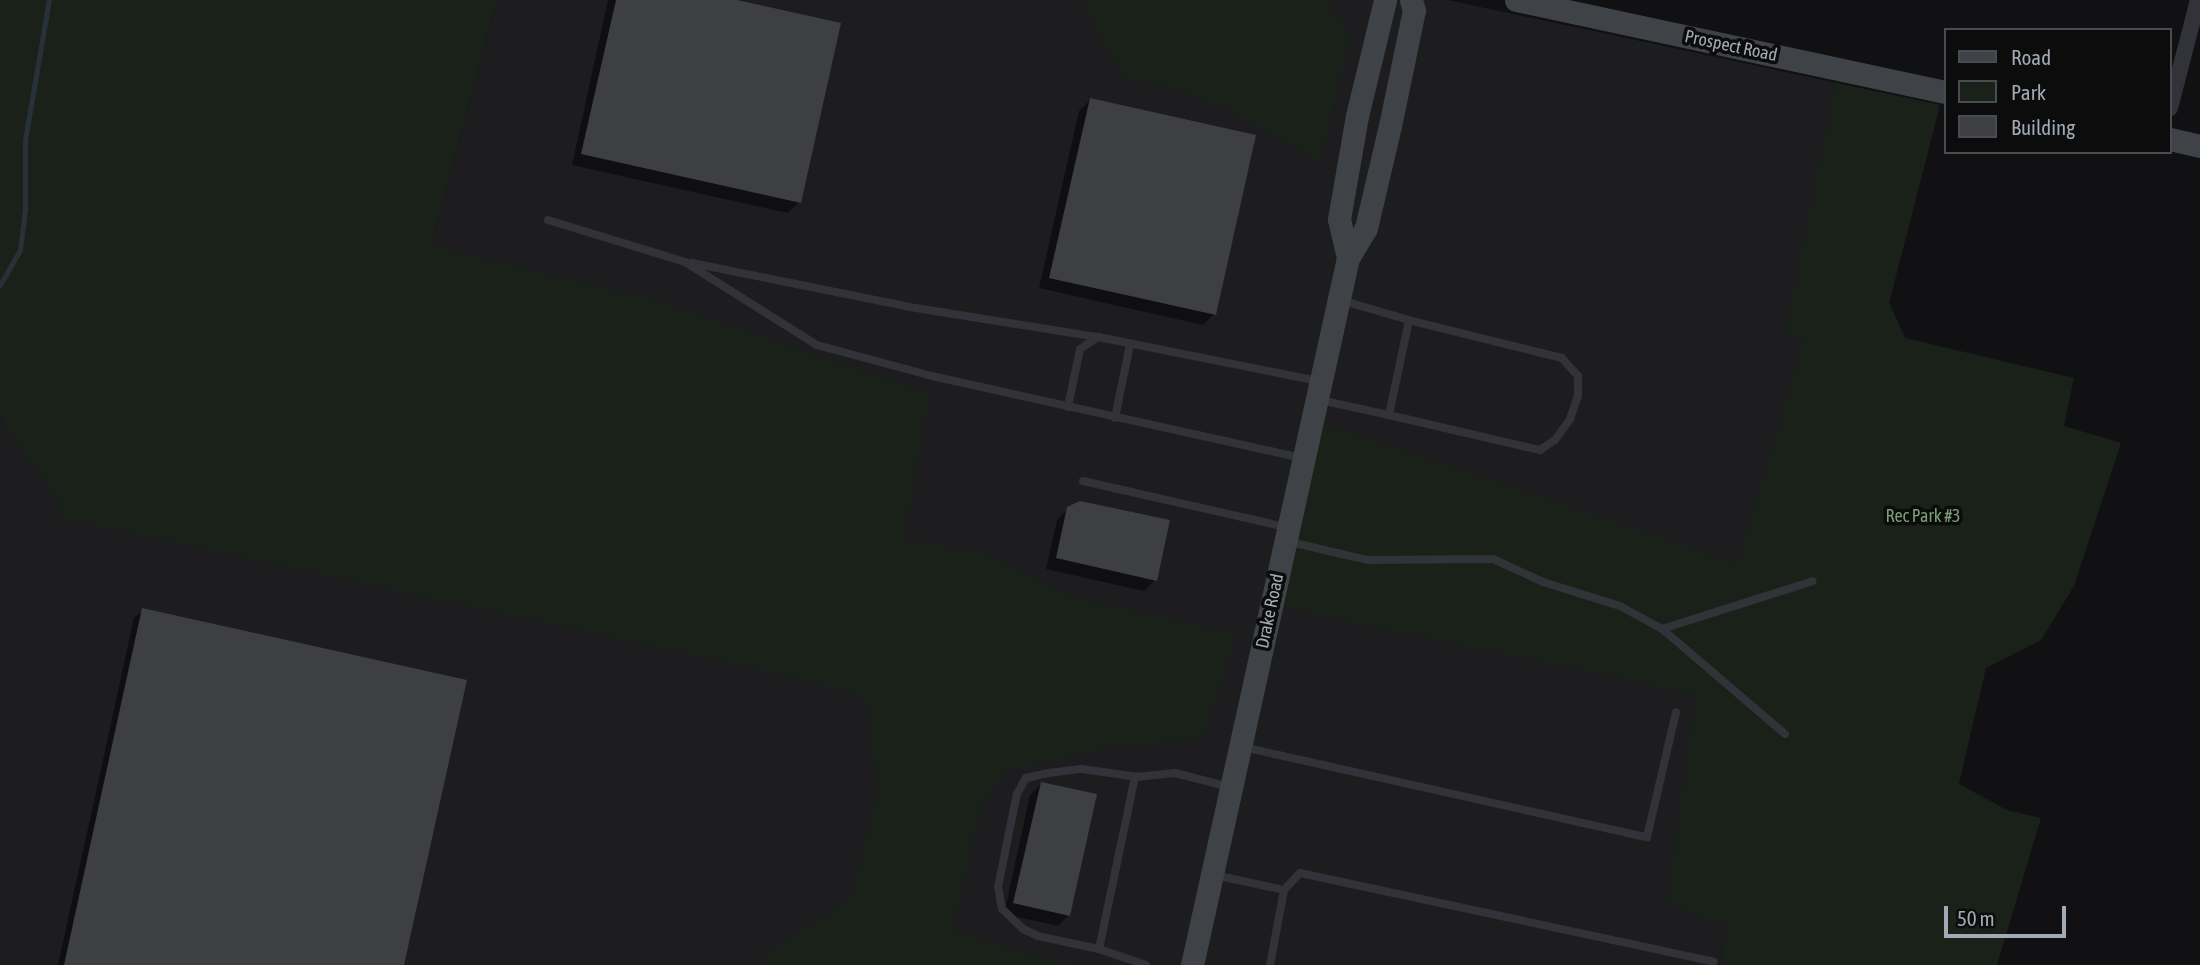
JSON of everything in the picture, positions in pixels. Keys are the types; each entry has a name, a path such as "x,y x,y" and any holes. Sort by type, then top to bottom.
{"street":[{"name":"Drake Road","path":"1348,258 1339,219 1357,116 1385,0"},
{"name":"Drake Road","path":"1192,965 1348,258 1366,228 1414,10 1411,0"},
{"name":"Prospect Road","path":"1516,0 1944,92"},
{"path":"2172,99 2198,0"},
{"path":"2172,139 2200,146"}],"lane":[{"path":"548,220 685,262 916,308 1130,344 1319,390 1388,415 1540,450 1555,440 1570,419 1578,396 1578,376 1562,358 1339,300"},
{"path":"685,262 817,345 932,376 1304,459"},
{"path":"1388,415 1409,320"},
{"path":"1068,407 1080,349 1098,337"},
{"path":"1115,418 1130,344"},
{"path":"1083,481 1287,534 1367,560 1493,559 1543,582 1620,606 1662,629 1785,734"},
{"path":"1662,629 1813,581"},
{"path":"1241,746 1647,837 1676,712"},
{"path":"1146,965 1099,949 1038,936 1023,929 1002,909 998,887 1017,794 1026,778 1082,769 1138,777 1175,773 1231,788"},
{"path":"1099,949 1138,777"},
{"path":"1270,965 1284,890 1300,873 1714,962"},
{"path":"1212,875 1284,890"}],"shaded area":[{"path":"497,0 1448,0 1940,105 1719,965 0,965 0,418 59,499 431,246"}],"green space":[{"path":"0,0 497,0 431,246 654,300 929,394 904,540 983,553 1077,599 1235,633 1221,686 1201,739 1107,747 1006,772 982,802 952,930 1017,952 1079,965 757,965 763,957 851,898 878,790 865,696 768,671 58,517 59,500 0,418"},
{"path":"1082,0 1326,0 1350,36 1320,161 1229,110 1166,85 1128,81 1098,36"},
{"name":"Rec Park #3","path":"1836,83 1940,105 1889,302 1905,338 2074,378 2064,426 2121,443 2074,586 2041,640 1986,668 1959,784 2007,810 2041,818 1997,965 1719,965 1728,927 1667,902 1696,694 1283,607 1324,424 1738,564 1804,340 1785,333"}],"building":[{"path":"616,0 737,0 841,23 801,203 581,154"},
{"path":"1090,98 1256,135 1216,315 1049,278"},
{"path":"1080,501 1170,520 1157,581 1056,558 1067,507"},
{"path":"142,608 467,680 404,965 64,965"},
{"path":"1041,782 1097,794 1070,916 1013,903"}],"waterway":[{"path":"0,285 20,250 25,211 25,140 49,0"}]}
